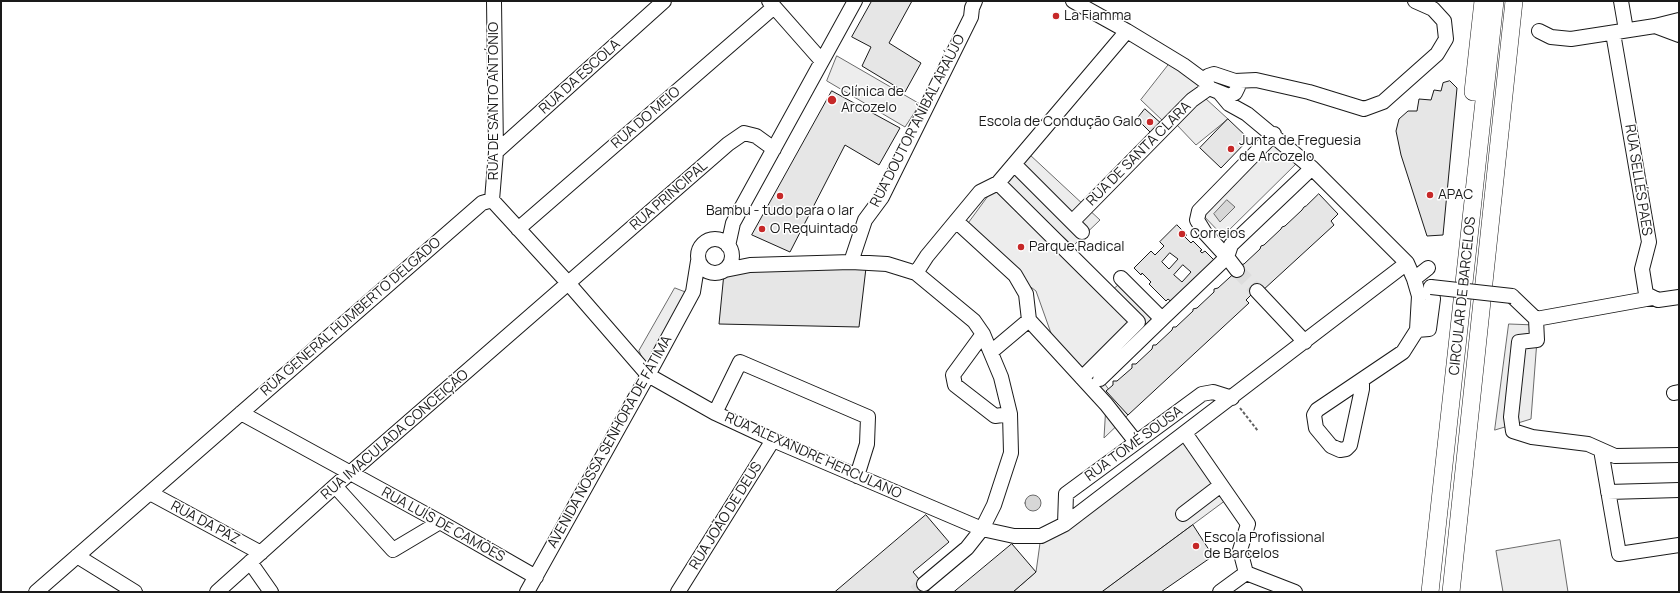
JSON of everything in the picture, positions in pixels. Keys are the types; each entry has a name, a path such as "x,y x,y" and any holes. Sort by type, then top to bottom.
{"main road":[{"path":"1446,443 1444,374 1483,1"},
{"name":"CIRCULAR DE BARCELOS","path":"1430,592 1495,1"},
{"name":"CIRCULAR DE BARCELOS","path":"1452,592 1514,1"},
{"path":"1466,455 1483,384 1524,1"}],"street":[{"name":"RUA DE SANTO ANTÓNIO","path":"492,200 496,152 494,1"},
{"name":"RUA DA ESCOLA","path":"496,152 664,1"},
{"path":"722,272 731,262 730,249 734,222 854,1"},
{"name":"RUA DOUTOR ANÍBAL ARAÚJO","path":"850,262 865,220 882,197 971,18 972,8 975,1"},
{"path":"1073,1 1127,31 1183,65 1210,85 1229,96 1235,87 1256,80 1309,92 1364,109 1383,102 1437,54 1446,39 1444,21 1433,8 1415,1"},
{"name":"RUA SELLÉS PAES","path":"1621,1 1620,31 1649,242 1642,269 1646,294 1652,298"},
{"path":"772,4 822,60"},
{"name":"RUA DO MEIO","path":"518,229 772,4"},
{"path":"1540,31 1551,37 1571,39 1655,26 1679,20"},
{"path":"1655,26 1679,35"},
{"path":"916,273 927,256 980,192 998,182 1127,31"},
{"path":"1210,85 1214,74 1235,87 1247,114"},
{"path":"1210,85 1229,104 1247,114 1274,134 1312,168 1407,263 1419,296 1417,330 1403,352 1327,402 1317,410 1314,415 1316,428 1331,446 1340,450 1346,449 1350,445 1362,388 1362,380"},
{"name":"RUA DE SANTA CLARA","path":"1072,222 1192,100 1210,85"},
{"name":"RUA PRINCIPAL","path":"569,284 728,144 744,133 756,136 774,149"},
{"path":"1237,270 1205,233 1196,220 1199,211 1274,134"},
{"path":"1014,164 1082,232"},
{"path":"1100,379 1227,257 1231,245 1312,168"},
{"path":"998,182 1138,322 1082,378"},
{"path":"492,200 569,284 648,375"},
{"name":"RUA GENERAL HUMBERTO DELGADO","path":"36,592 482,203 492,200"},
{"path":"956,221 1015,275 1026,294 1030,320 1106,404 1136,442"},
{"path":"734,222 705,242 698,250 698,261 700,266 708,273 722,272 750,265 850,262 887,264 916,273 974,321 983,334 1001,377 1010,414 1012,453 994,505 982,529 967,548 924,584"},
{"path":"710,240 720,240 750,265"},
{"name":"AVENIDA NOSSA SENHORA DE FÁTIMA","path":"527,592 693,292 698,261"},
{"name":"RUA TOMÉ SOUSA","path":"982,529 1014,536 1041,536 1065,524 1148,459 1232,398 1407,263"},
{"path":"1414,279 1428,268"},
{"name":"AVENIDA NOSSA SENHORA DE FÁTIMA","path":"693,292 722,272"},
{"path":"1121,278 1162,319"},
{"name":"RUA IMACULADA CONCEIÇÃO","path":"220,591 255,557 335,486 569,284"},
{"path":"1417,330 1429,329 1433,300 1431,287 1512,296 1536,319 1537,340 1519,342 1511,417 1514,431 1532,437 1588,444 1615,456 1679,455"},
{"path":"1256,291 1305,342"},
{"path":"1536,319 1652,298 1658,300 1679,297"},
{"path":"991,352 1030,320"},
{"path":"983,334 953,375 955,385 995,416 1010,414"},
{"path":"715,413 740,362 868,416 867,444 857,476"},
{"name":"RUA ALEXANDRE HERCULANO","path":"648,375 715,413 773,440 982,529"},
{"name":"RUA TOMÉ SOUSA","path":"1065,524 1066,494 1202,394 1213,392 1232,398"},
{"name":"RUA LUÍS DE CAMÕES","path":"241,413 440,522 536,577"},
{"path":"1184,433 1248,524 1240,550 1246,573"},
{"name":"RUA JOÃO DE DEUS","path":"678,592 773,440"},
{"path":"1600,450 1619,554 1679,546"},
{"path":"1183,514 1221,485"},
{"path":"335,486 393,550 440,522"},
{"path":"1608,492 1679,490"},
{"name":"RUA DA PAZ","path":"150,493 255,557"},
{"path":"77,556 135,592"},
{"path":"255,557 271,592"},
{"path":"1220,592 1246,573"},
{"path":"1246,573 1295,592"}],"path":[{"path":"1232,398 1258,431"}],"shaded area":[{"path":"837,56 920,104 905,127 827,81"},
{"path":"1170,63 1199,85 1164,122 1141,100"},
{"path":"1205,98 1228,119 1196,145 1176,124"},
{"path":"1274,134 1301,159 1223,236 1199,211"},
{"path":"1029,154 1100,220 1073,246 1004,183"},
{"path":"998,183 1111,291 1118,285 1163,328 1108,381 1097,370 1095,371 1128,415 1104,438 1106,404 1057,350 1036,291 1015,275 965,228"},
{"path":"1227,200 1235,207 1220,222 1214,214"},
{"path":"675,288 688,293 646,366 639,351"},
{"path":"1509,324 1536,325 1537,340 1531,419 1495,430"},
{"path":"1185,438 1230,497 1102,592 1013,592 1036,572 1041,536"},
{"path":"1033,495 1039,497 1041,503 1039,509 1033,511 1027,509 1025,503 1027,497"},
{"path":"1560,540 1568,592 1503,592 1496,551"}],"building":[{"path":"872,1 912,1 889,43 921,63 905,92 862,66 871,47 852,37"},
{"name":"APAC","path":"1450,81 1457,88 1443,235 1427,236 1401,155 1396,131 1399,119 1408,111 1417,111 1419,99 1431,100 1434,90 1441,91 1443,83"},
{"path":"832,91 900,128 879,165 845,145 790,252 752,235"},
{"name":"Escola de Condução Galo","path":"1145,109 1163,125 1153,135 1137,119"},
{"path":"1228,119 1249,139 1221,168 1200,148"},
{"path":"1319,194 1338,214 1331,221 1334,225 1262,291 1259,287 1246,300 1249,303 1128,415 1106,391 1113,385 1113,381 1117,381 1132,368 1132,364 1136,364 1152,349 1153,345 1156,345 1172,330 1173,327 1176,327 1193,311 1193,309 1197,308 1214,292 1214,289 1218,288 1240,268 1240,265 1244,264 1260,249 1261,246 1264,245"},
{"path":"1177,225 1187,235 1185,237 1191,243 1193,241 1202,250 1200,251 1202,253 1205,251 1215,261 1173,303 1168,299 1166,301 1149,284 1151,282 1142,273 1141,275 1134,268 1151,251 1155,255 1164,246 1160,242","holes":["1170,253 1178,259 1169,269 1162,262","1183,265 1191,272 1182,282 1174,275"]},
{"path":"866,268 859,327 719,324 724,273"},
{"path":"926,515 949,542 913,572 930,592 835,592"},
{"path":"1193,525 1213,556 1161,592 1102,592"},
{"path":"1012,544 1036,572 1013,592 954,592"}],"tunnel":[{"path":"1237,270 1257,291"},
{"path":"915,592 924,584"}],"place":[{"name":"La Fiamma","path":"1056,16"},
{"name":"Clínica de Arcozelo","path":"832,100"},
{"name":"Escola de Condução Galo","path":"1150,122"},
{"name":"Junta de Freguesia de Arcozelo","path":"1231,149"},
{"name":"APAC","path":"1430,195"},
{"name":"Bambu - tudo para o lar","path":"780,196"},
{"name":"O Requintado","path":"762,229"},
{"name":"Correios","path":"1182,234"},
{"name":"Parque Radical","path":"1021,247"},
{"name":"Escola Profissional de Barcelos","path":"1196,546"}]}
